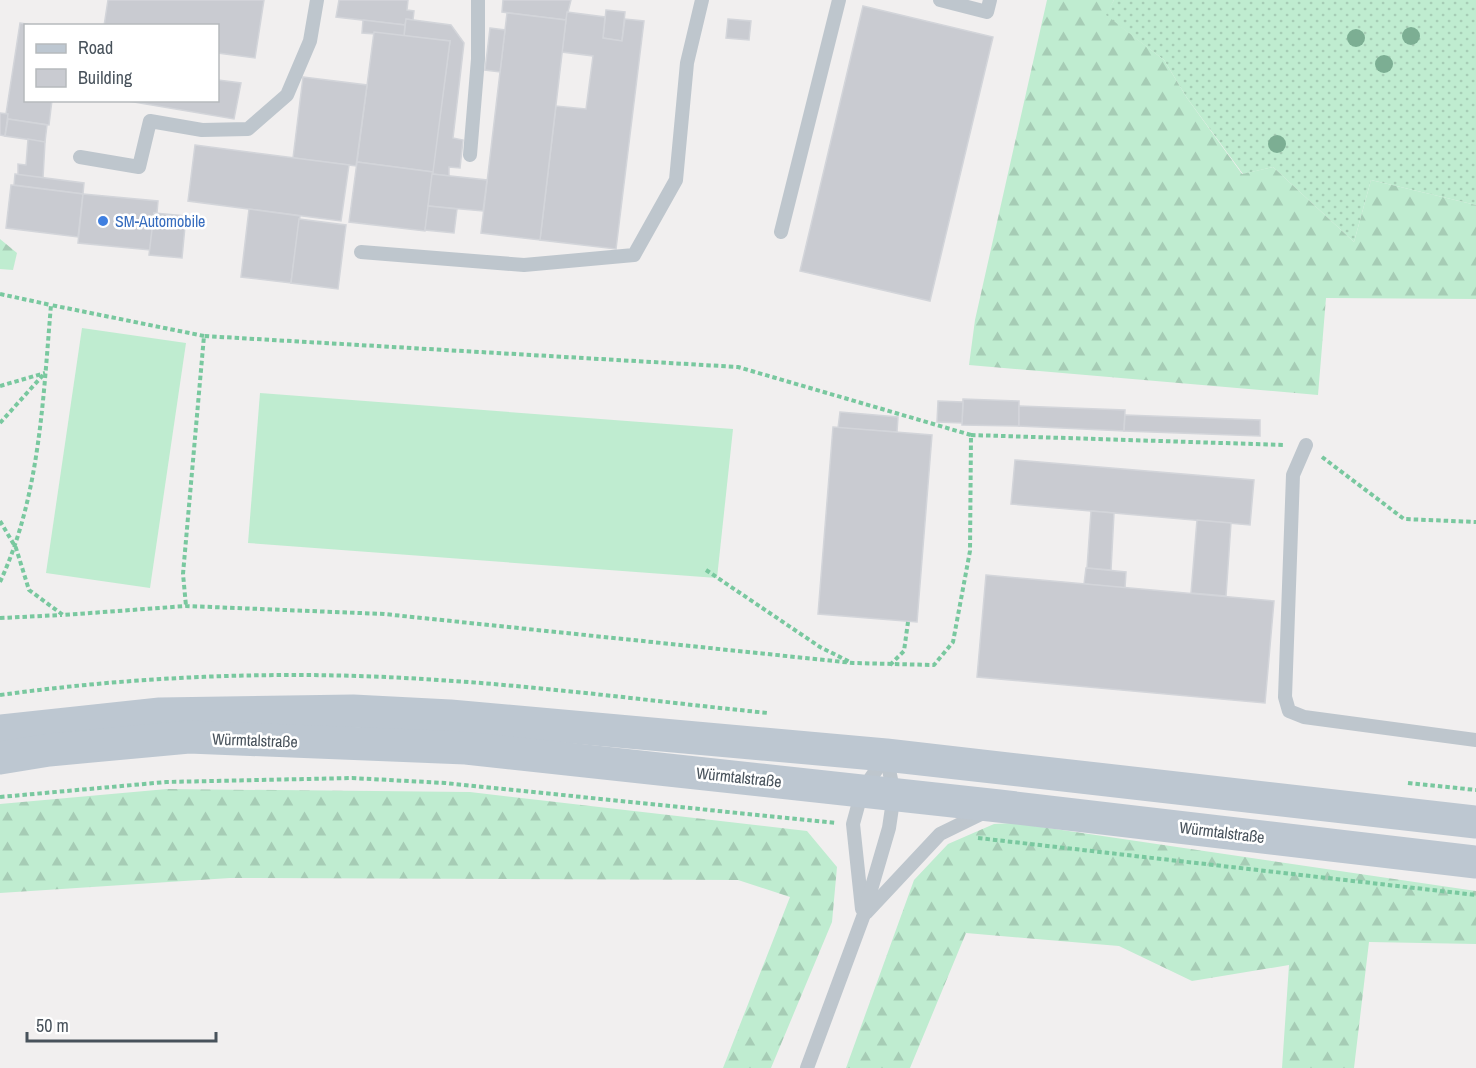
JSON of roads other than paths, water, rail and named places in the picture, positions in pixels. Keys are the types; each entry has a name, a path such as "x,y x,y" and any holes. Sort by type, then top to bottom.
{"main road":[{"name":"Würmtalstraße","path":"0,731 160,714 353,711 450,716 886,755 1476,822"},
{"name":"Würmtalstraße","path":"0,758 49,750 189,737 466,748 894,794 1476,862"}],"lane":[{"path":"80,157 139,167 150,121 202,130 248,129 287,95 310,41 317,0"},
{"path":"470,155 478,59 478,0"},
{"path":"361,252 524,265 634,255 676,180 687,63 702,0"},
{"path":"781,232 839,0"},
{"path":"940,0 987,12 990,0"},
{"path":"1306,445 1293,475 1285,697 1289,711 1304,717 1476,740"},
{"path":"863,917 853,824 862,791 886,755"},
{"path":"807,1068 863,917 889,828 894,794 886,755"},
{"path":"863,917 940,834 999,806"}],"place":[{"name":"SM-Automobile","path":"103,221"}]}
